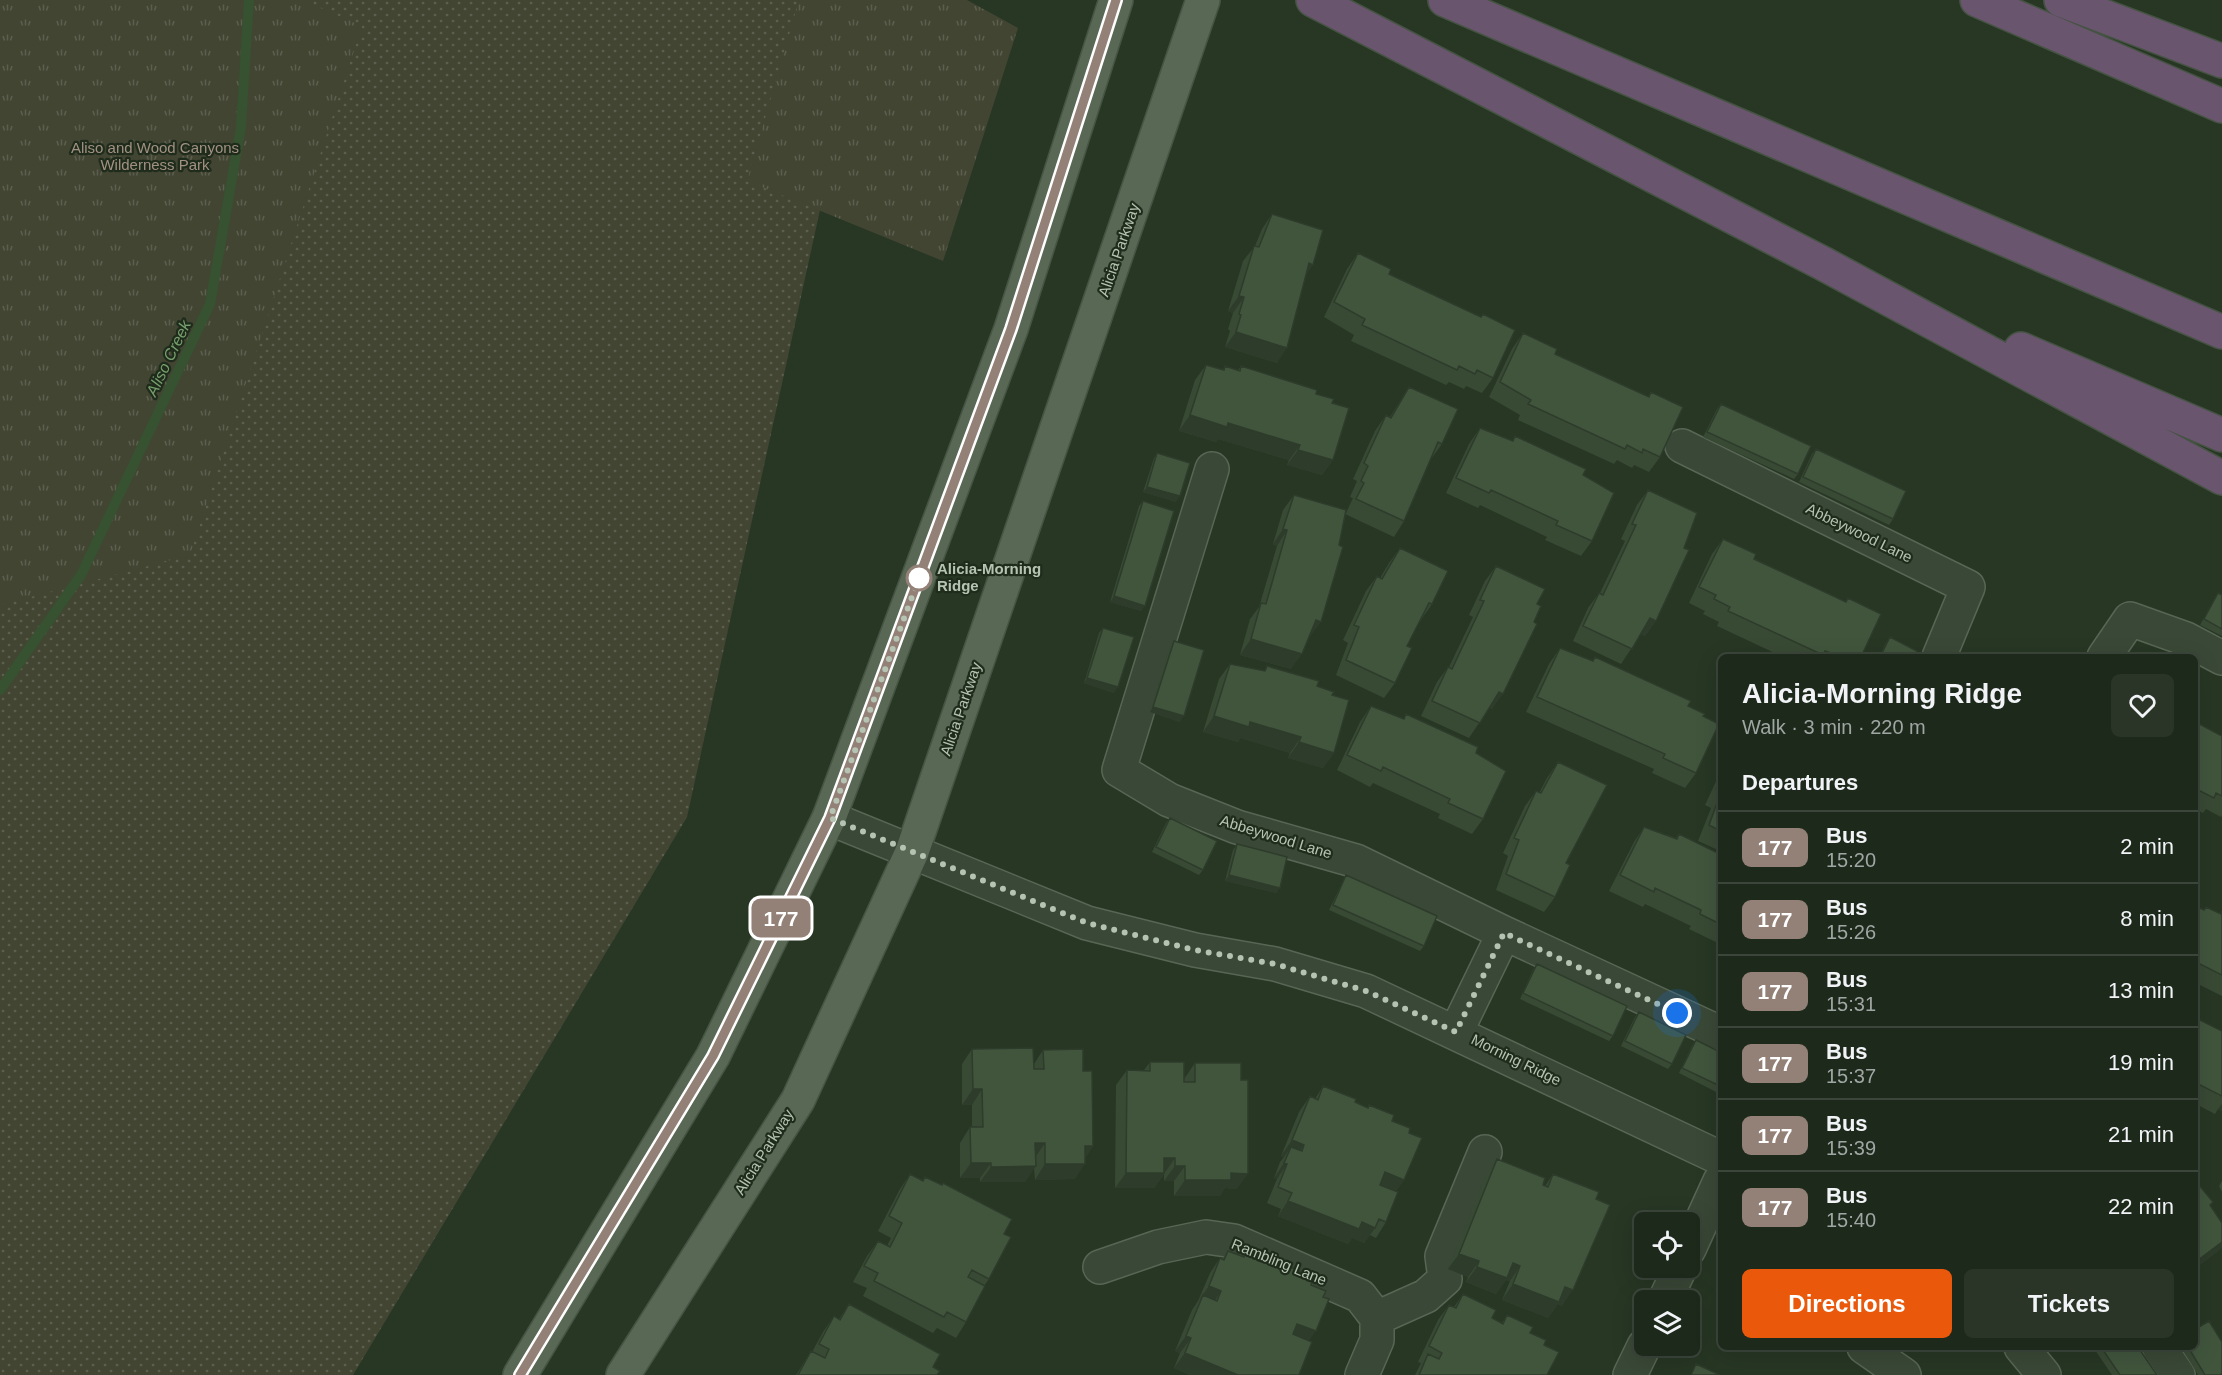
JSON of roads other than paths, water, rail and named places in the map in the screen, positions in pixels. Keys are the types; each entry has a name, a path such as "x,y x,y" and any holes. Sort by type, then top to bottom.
{"highway":[{"path":"1313,0 1824,264 2222,478"},
{"path":"1445,0 2222,332"},
{"path":"1977,0 2222,106"},
{"path":"2061,0 2222,61"},
{"path":"1824,264 2222,435"}],"main road":[{"name":"Alicia Parkway","path":"623,1375 798,1100 912,852 1203,0"},
{"path":"520,1375 713,1056 830,818 1011,329 1111,13"}],"street":[{"name":"Abbeywood Lane","path":"1682,446 1968,587 1940,654"},
{"name":"Abbeywood Lane","path":"1212,469 1119,770 1169,800 1237,827 1356,861 1504,933 1718,1032"},
{"path":"2106,654 2130,618 2186,639 2222,658"},
{"name":"Morning Ridge","path":"830,818 1087,923 1195,950 1275,964 1366,991 1718,1157"},
{"path":"1456,1032 1504,933"},
{"path":"1362,1375 1377,1340 1377,1318 1426,1296 1445,1279 1442,1256 1485,1152"},
{"path":"1700,1225 1718,1185"},
{"name":"Rambling Lane","path":"1100,1267 1158,1247 1206,1237 1234,1241 1360,1296 1377,1318"},
{"path":"1868,1350 1904,1375"},
{"path":"2023,1350 2044,1375"},
{"path":"2161,1350 2178,1375"},
{"path":"1630,1375 1639,1356"}],"waterway":[{"name":"Aliso Creek","path":"0,690 81,575 210,304 241,127 249,0"}],"place":[{"name":"Alicia-Morning Ridge","path":"919,578"}],"park label":[{"name":"Aliso and Wood Canyons Wilderness Park","path":"155,156"}]}
